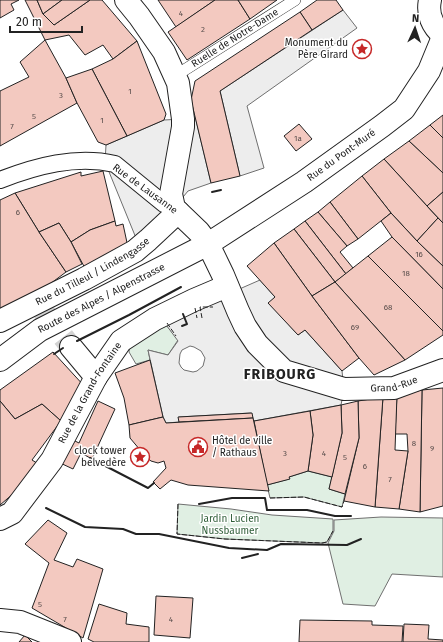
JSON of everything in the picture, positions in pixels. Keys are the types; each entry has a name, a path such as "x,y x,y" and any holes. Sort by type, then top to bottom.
{"street":[{"path":"126,0 164,52 178,83 183,127 171,194 176,210"},
{"path":"430,0 430,18 443,36"},
{"name":"Rue du Pont-Muré","path":"208,244 304,182 404,109 429,71 443,36"},
{"name":"Rue de Lausanne","path":"0,180 49,164 76,161 105,162 115,164 164,204 176,210 199,232 208,244 227,286"},
{"name":"Rue du Tilleul / Lindengasse","path":"0,321 40,307 84,279 135,251 148,240 176,210"},
{"name":"Route des Alpes / Alpenstrasse","path":"0,360 40,330 208,244"},
{"name":"Rue de la Grand-Fontaine","path":"0,519 12,513 52,460 96,377 121,341 155,319 227,286"},
{"name":"Grand-Rue","path":"227,286 245,326 257,344 284,370 344,388 394,388 443,370"},
{"path":"71,346 96,377"},
{"path":"0,620 20,622 67,641"}],"lane":[{"name":"Ruelle de Notre-Dame","path":"176,76 295,0"}],"green space":[{"path":"164,322 178,340 168,355 148,350 150,360 136,364 129,352 130,344"},
{"path":"308,471 332,477 329,489 345,494 342,507 304,497 270,498 267,485 289,479 289,477"},
{"name":"Jardin Lucien Nussbaumer","path":"178,504 272,515 333,519 333,531 327,542 322,543 225,539 177,534"},
{"path":"381,517 443,518 443,577 392,574 375,606 343,604 328,543 334,531 334,520"}],"shaded area":[{"path":"343,10 357,28 247,106 264,168 240,176 220,91"},
{"path":"195,116 211,183 188,191 174,208 136,238 105,162 106,145 164,120 183,119"},
{"path":"260,280 275,297 269,303 298,335 305,330 342,371 344,389 341,405 254,421 251,413 179,417 179,422 166,423 163,417 148,350 168,355 178,341 164,322","holes":["190,346 201,351 205,358 203,366 197,371 193,372 184,370 179,363 180,354 182,350"]}],"building":[{"path":"0,0 19,0 11,4 14,10 0,18"},
{"path":"25,0 37,0 43,14 54,25 90,0 102,0 137,41 113,59 103,45 85,55 69,35 45,40"},
{"path":"37,0 62,0 43,14"},
{"path":"62,0 90,0 54,25 43,14"},
{"path":"158,0 215,0 176,27"},
{"path":"215,0 238,0 250,19 187,60 168,32"},
{"path":"238,0 277,0 250,19"},
{"path":"317,0 336,0 343,10 312,30 300,12"},
{"path":"300,12 312,30 220,91 240,176 211,183 191,100 195,81"},
{"path":"45,40 66,78 77,103 0,146 0,91 29,77 20,62"},
{"path":"137,41 166,114 164,120 127,136 92,69 113,59"},
{"path":"92,69 127,136 106,145 98,142 77,103 66,78"},
{"path":"443,115 443,138 430,125"},
{"path":"299,124 312,139 296,151 284,136"},
{"path":"430,125 443,138 443,173 409,141"},
{"path":"409,141 443,173 443,192 427,206 384,159"},
{"path":"384,159 438,218 417,241 391,213 362,176"},
{"path":"103,171 115,221 90,230 71,242 59,223 39,232 15,193 81,172 81,176"},
{"path":"362,176 391,213 358,239 330,202"},
{"path":"443,192 443,223 427,206"},
{"path":"15,193 66,272 46,287 0,311 0,200"},
{"path":"330,202 358,239 347,246 318,212"},
{"path":"318,212 347,246 340,252 353,268 346,274 305,221"},
{"path":"391,213 443,266 443,289 392,237 381,221"},
{"path":"438,218 443,223 443,266 417,241"},
{"path":"115,221 116,226 123,224 129,252 87,272 71,242 90,230"},
{"path":"305,221 346,274 335,282 294,229"},
{"path":"59,223 82,264 66,272 39,232"},
{"path":"294,229 335,282 312,296 274,243"},
{"path":"392,237 443,289 443,331 368,256"},
{"path":"274,243 359,358 342,371 305,330 298,335 268,303 275,297 247,266"},
{"path":"368,256 443,331 443,335 405,360 335,282"},
{"path":"335,282 405,360 374,375 359,358 312,296"},
{"path":"53,352 86,388 61,421 42,404 15,419 0,401 0,390"},
{"path":"150,360 163,417 129,425 124,398 115,373"},
{"path":"443,388 443,506 420,512 422,390"},
{"path":"422,390 420,512 399,509 408,451 407,434 395,434 397,395"},
{"path":"397,395 395,450 408,451 399,509 375,507 383,397"},
{"path":"383,397 375,507 344,501 359,438 358,401"},
{"path":"0,401 15,419 42,404 61,421 32,460 40,465 21,487 0,505"},
{"path":"98,401 115,409 92,459 81,453 73,469 56,461 67,437 79,443"},
{"path":"358,401 359,438 345,494 329,489 342,433 341,405"},
{"path":"341,405 342,433 332,477 308,471 313,435 310,411"},
{"path":"310,411 313,435 308,471 289,477 290,479 267,485 254,421"},
{"path":"252,413 253,418 179,422 178,417"},
{"name":"Hôtel de ville / Rathaus","path":"163,417 166,423 253,418 269,491 188,485 171,480 160,489 153,482 166,468 164,461 158,463 151,461 146,457 130,438 129,425"},
{"path":"48,520 67,533 54,560 73,567 77,559 103,569 83,638 32,608 49,563 25,544"},
{"path":"156,596 193,598 190,638 154,635"},
{"path":"99,604 127,613 126,624 149,627 149,642 94,642 88,639"},
{"path":"300,620 372,621 372,625 403,626 402,642 299,642"},
{"path":"404,624 429,625 428,639 443,640 443,642 403,642"},
{"path":"25,635 32,642 19,642"}],"tunnel":[{"path":"43,311 71,347"}],"fence":[{"path":"202,318 200,307 213,307"},
{"path":"195,308 197,318"},
{"path":"167,323 176,336"},
{"path":"270,498 304,497 342,507 344,501"},
{"path":"178,504 177,534 225,539 322,543 327,542 333,531"}],"wall":[{"path":"212,192 221,190"},
{"path":"77,341 181,287"},
{"path":"182,326 187,324 183,314"},
{"path":"54,354 63,348"},
{"path":"90,458 148,488 154,483"},
{"path":"199,504 232,498 265,498 267,510 307,510 335,516 351,516"},
{"path":"46,508 85,527 123,529 136,534 159,534 229,548 267,550 281,544 347,545 361,539"},
{"path":"242,558 258,554"}],"place":[{"name":"Monument du Père Girard","path":"362,49"},
{"name":"Hôtel de ville / Rathaus","path":"198,447"},
{"name":"clock tower belvedère","path":"140,457"}],"district":[{"name":"FRIBOURG","path":"280,374"}]}
